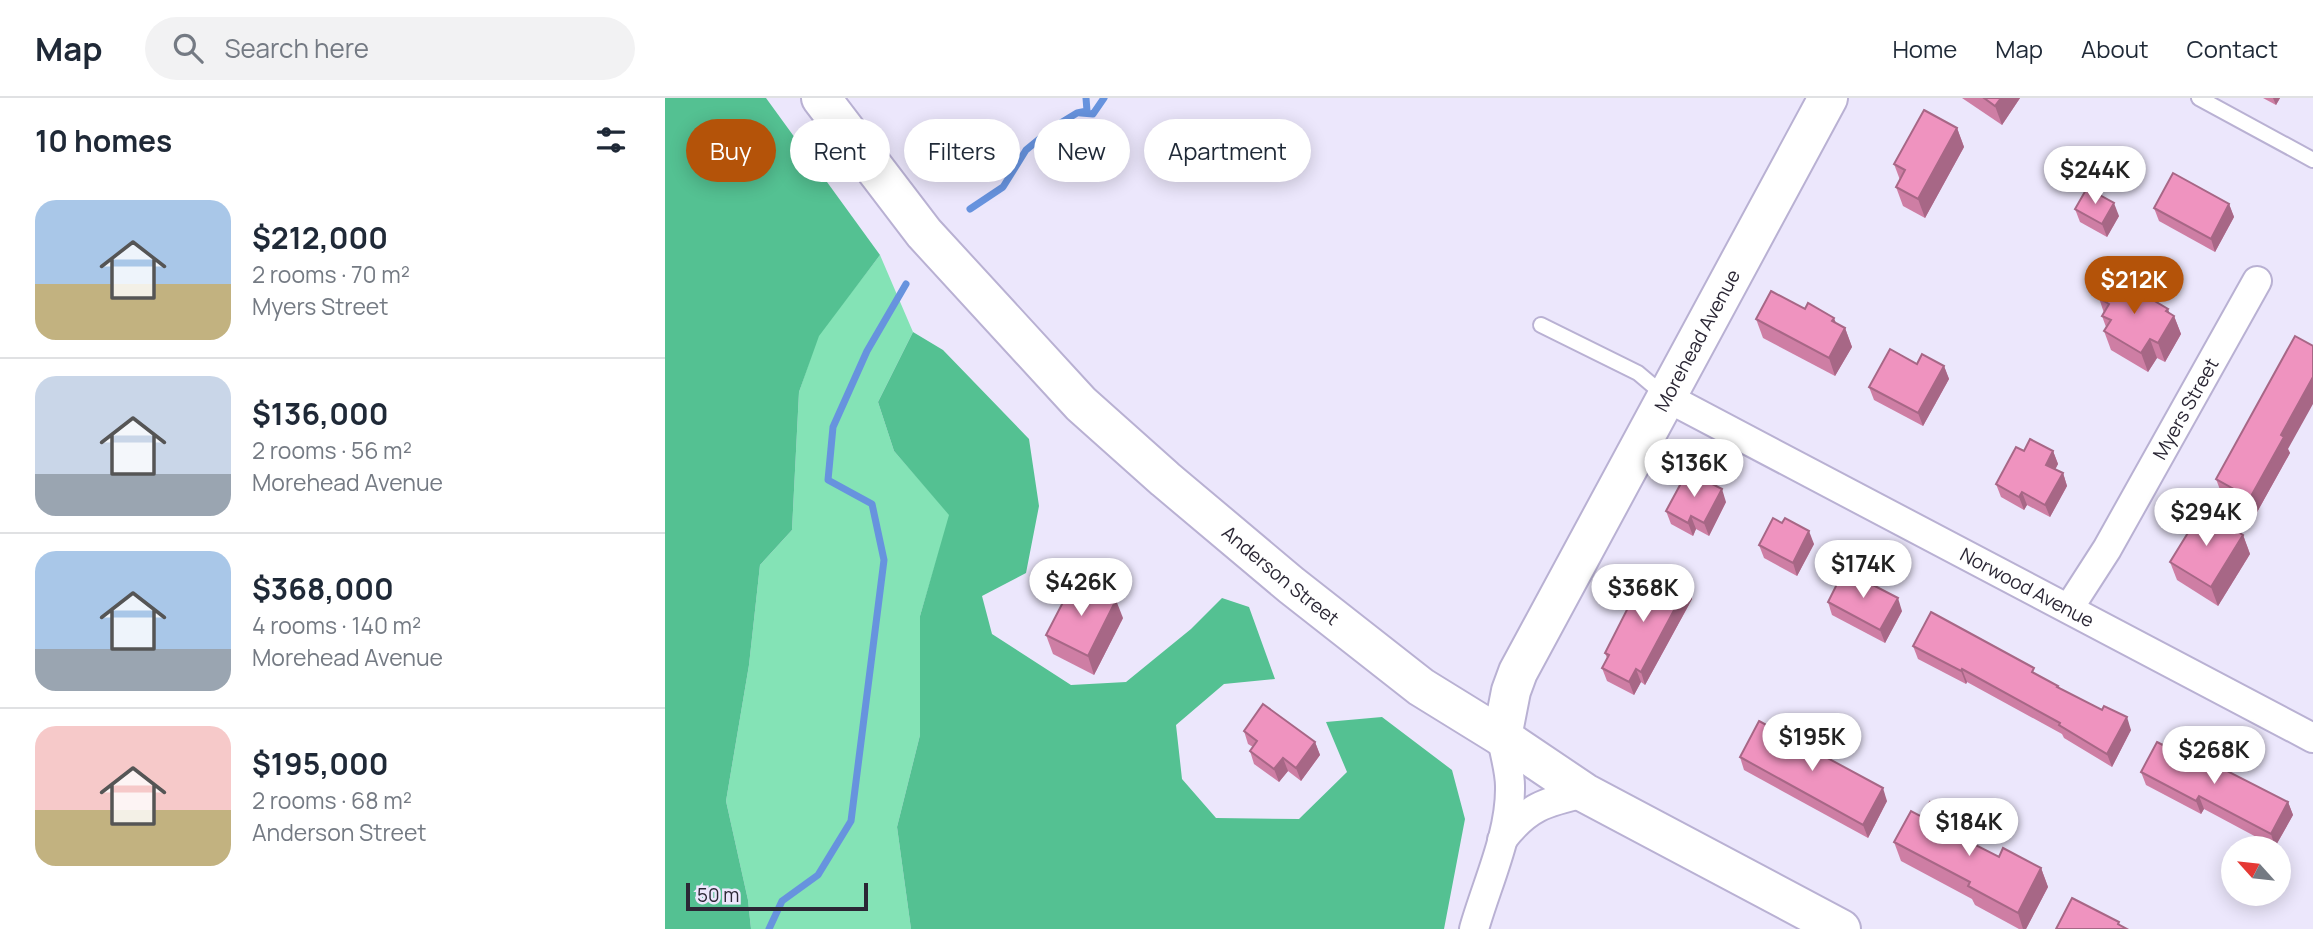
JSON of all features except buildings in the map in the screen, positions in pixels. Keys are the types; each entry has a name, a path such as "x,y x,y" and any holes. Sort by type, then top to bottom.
{"street":[{"name":"Anderson Street","path":"821,98 924,233 1081,404 1290,585 1421,687 1585,793 1841,929"},
{"name":"Morehead Avenue","path":"1502,737 1511,691 1518,672 1828,98"},
{"name":"Myers Street","path":"2069,608 2107,549 2256,281"},
{"name":"Norwood Avenue","path":"1668,398 2313,738"},
{"path":"1474,929 1502,840 1510,785 1502,737"},
{"path":"1502,840 1516,821 1532,809 1557,799 1585,793"}],"lane":[{"path":"2199,98 2313,160"},
{"path":"1541,325 1639,373 1668,398"}],"green space":[{"path":"665,98 766,98 790,131 790,182 827,182 880,255 819,336 799,392 792,530 760,565 749,665 726,801 748,900 751,929 665,929"},
{"path":"880,255 913,332 878,402 894,451 950,515 920,616 920,735 897,827 911,929 751,929 748,900 726,801 749,665 760,565 792,530 799,392 818,336"},
{"path":"913,332 943,350 1029,439 1039,506 1026,573 982,596 992,634 1071,685 1126,682 1191,629 1222,598 1249,607 1275,679 1224,684 1176,725 1182,779 1216,818 1299,819 1347,772 1326,722 1382,717 1452,770 1465,819 1444,929 911,929 897,827 920,735 920,616 949,515 894,451 878,402"}],"waterway":[{"path":"970,209 1003,187 1026,150 1054,127 1077,113 1087,111 1086,98"},
{"path":"1081,113 1093,114 1104,98"},
{"path":"769,929 782,901 818,875 851,821 884,560 872,504 828,480 833,427 867,351 906,284"}]}
